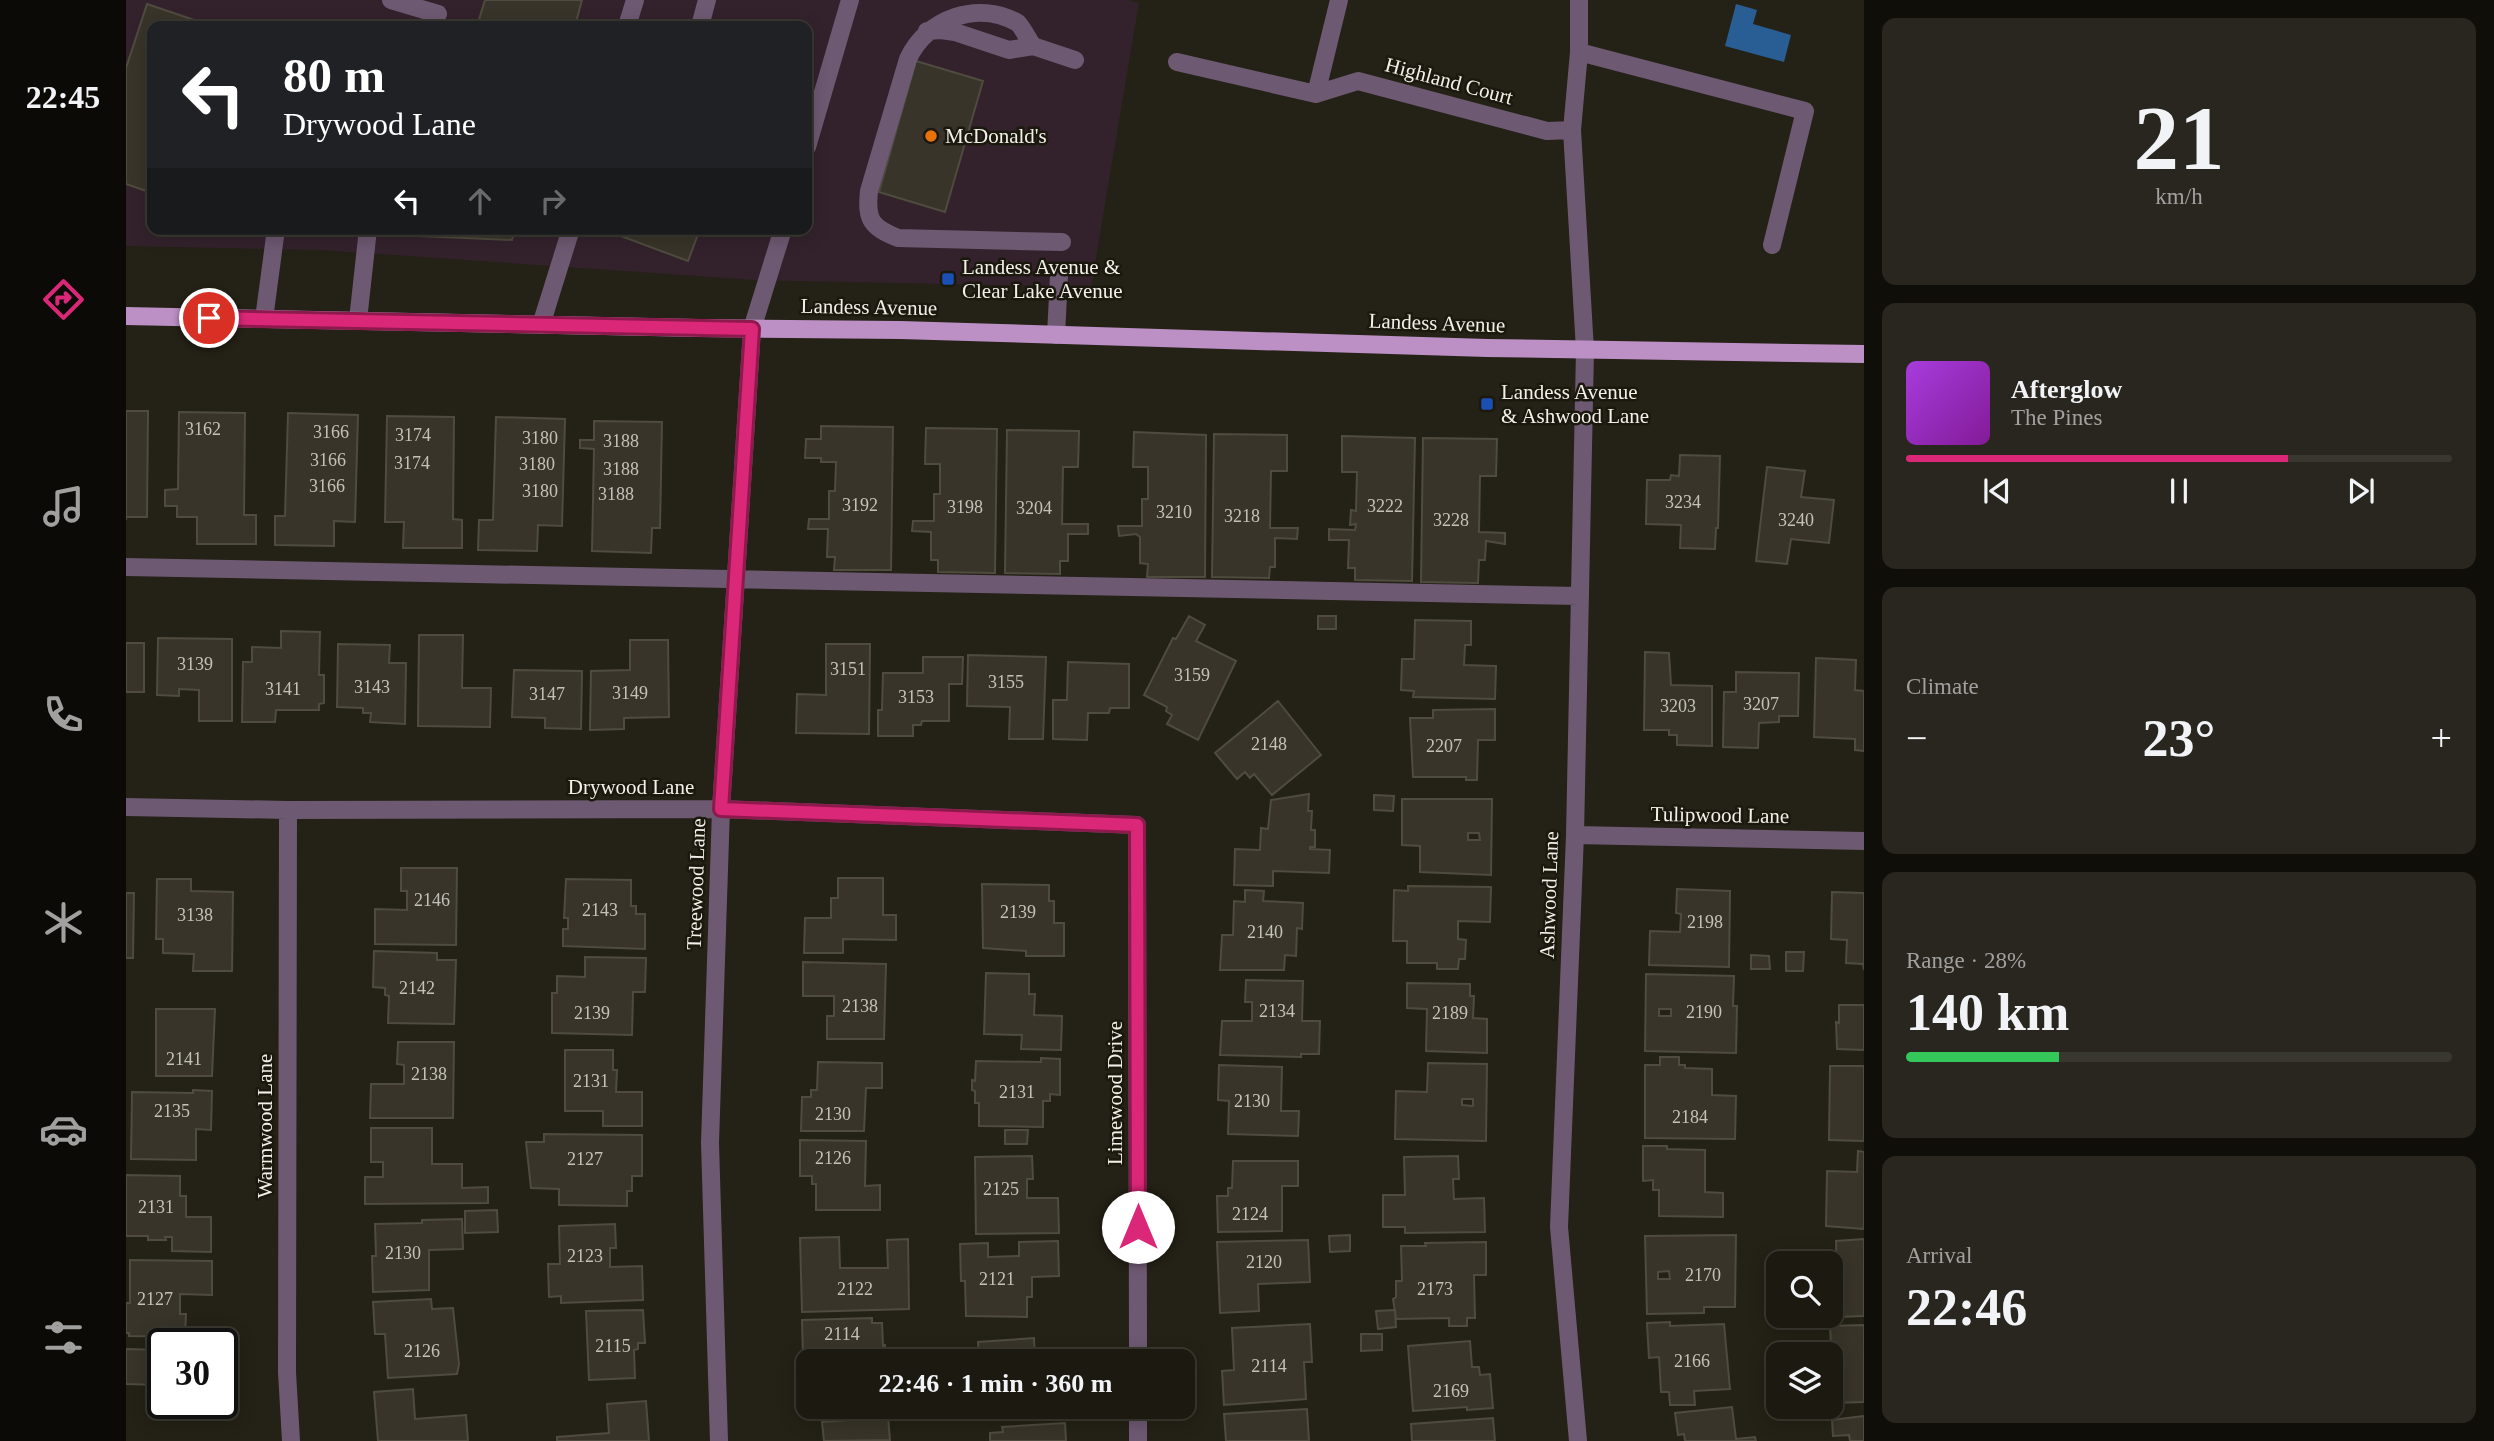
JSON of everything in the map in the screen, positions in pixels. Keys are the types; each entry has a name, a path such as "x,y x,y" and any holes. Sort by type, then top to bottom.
{"main road":[{"name":"Landess Avenue","path":"126,316 1864,354"}],"street":[{"path":"391,0 438,13"},
{"path":"629,21 635,0"},
{"path":"701,21 707,0"},
{"path":"812,130 850,0"},
{"path":"1177,62 1316,94 1339,0"},
{"path":"1579,0 1579,52 1572,130 1585,350"},
{"path":"1033,46 1017,23 998,10 976,4 958,8 926,31 915,43 908,59 869,191 868,207 871,221 879,230 898,238 1062,242"},
{"path":"926,31 955,32 1009,50 1033,46 1075,60"},
{"path":"1579,52 1805,111 1772,245"},
{"name":"Highland Court","path":"1316,94 1358,80 1548,131 1572,130"},
{"path":"264,319 275,235"},
{"path":"358,320 367,235"},
{"path":"541,325 569,235"},
{"name":"Treewood Lane","path":"719,1441 710,1143 721,809 752,329 781,235"},
{"path":"1056,335 1059,276"},
{"name":"Ashwood Lane","path":"1578,1441 1559,1227 1575,835 1585,350"},
{"path":"126,567 1580,596"},
{"name":"Drywood Lane","path":"126,807 288,810 721,809 1137,825"},
{"name":"Warmwood Lane","path":"288,810 287,1372 291,1441"},
{"name":"Limewood Drive","path":"1137,825 1138,1349"},
{"name":"Tulipwood Lane","path":"1575,835 1864,841"},
{"path":"1138,1419 1138,1441"}],"shaded area":[{"path":"126,0 1129,0 1139,3 1091,287 755,280 321,250 126,246"}],"water":[{"path":"1736,4 1757,10 1753,24 1791,35 1784,62 1725,46"}],"building":[{"path":"485,0 582,0 576,21 479,21"},
{"path":"147,4 197,21 147,21 147,191 126,184 126,68"},
{"name":"McDonald's","path":"916,61 983,81 945,212 879,192"},
{"path":"419,235 513,235 512,240"},
{"path":"618,235 698,235 688,261"},
{"path":"126,411 148,411 147,517 126,517"},
{"path":"179,412 245,413 244,515 256,515 256,544 197,544 197,517 177,517 177,506 165,506 165,490 178,489"},
{"path":"288,413 358,415 355,522 334,521 334,546 275,545 275,516 285,516"},
{"path":"387,416 454,417 453,519 462,520 462,548 403,548 404,522 385,522"},
{"path":"496,417 565,419 562,526 538,525 537,551 478,550 479,520 493,520"},
{"path":"594,421 662,422 660,528 652,528 651,553 592,551 594,449 580,448 580,440 594,440"},
{"path":"821,426 893,427 891,570 834,570 835,557 827,557 828,529 808,529 809,519 829,519 829,491 835,491 836,462 805,458 806,439 821,439"},
{"path":"926,428 997,429 995,573 938,572 938,560 931,560 931,532 912,531 913,521 934,521 934,494 940,494 940,464 925,464"},
{"path":"1007,430 1079,431 1078,467 1063,467 1062,524 1088,524 1088,534 1068,534 1068,561 1060,561 1060,574 1005,573"},
{"path":"1134,432 1206,435 1205,577 1147,577 1148,564 1140,563 1140,537 1136,534 1119,536 1118,526 1142,526 1142,499 1148,499 1148,467 1133,467"},
{"path":"1214,434 1287,435 1287,471 1271,471 1270,528 1298,528 1297,539 1275,538 1275,567 1270,567 1269,578 1212,577"},
{"path":"1342,436 1415,438 1412,581 1355,580 1355,568 1348,568 1349,540 1329,540 1329,529 1355,530 1356,524 1350,525 1351,510 1356,511 1357,472 1342,472"},
{"path":"1423,438 1497,439 1496,476 1480,476 1479,532 1505,533 1505,544 1486,541 1485,560 1479,560 1478,583 1421,582"},
{"path":"1680,455 1720,456 1715,549 1680,548 1681,525 1646,524 1647,480 1670,480 1671,475 1679,476"},
{"path":"1767,467 1805,471 1801,497 1834,500 1829,543 1791,539 1787,564 1756,561"},
{"path":"1189,616 1205,625 1196,641 1236,661 1198,740 1167,724 1172,715 1166,711 1167,707 1144,695 1173,638 1176,639"},
{"path":"1318,616 1336,616 1336,629 1318,629"},
{"path":"1415,620 1471,621 1471,645 1465,645 1464,665 1496,666 1495,699 1413,697 1414,691 1401,690 1402,659 1414,659"},
{"path":"281,631 320,632 319,675 324,675 324,703 319,704 319,710 276,710 275,722 242,722 243,662 252,662 252,647 281,648"},
{"path":"419,635 463,635 462,688 491,688 490,727 418,726"},
{"path":"158,638 232,639 232,721 199,721 199,690 179,689 179,696 157,695"},
{"path":"630,640 668,640 669,717 624,718 624,729 590,730 591,671 630,670"},
{"path":"126,643 144,643 144,692 126,692"},
{"path":"338,644 390,645 389,663 406,663 405,724 370,722 371,713 363,713 363,708 337,707"},
{"path":"826,644 870,644 869,734 796,733 797,694 826,695"},
{"path":"1645,652 1669,653 1671,685 1712,686 1712,746 1677,745 1677,735 1669,735 1669,730 1644,730"},
{"path":"968,655 1046,657 1043,739 1009,739 1010,707 967,706"},
{"path":"923,657 963,657 962,684 949,684 949,721 922,721 921,725 913,725 913,736 878,736 883,673 923,673"},
{"path":"1816,658 1856,660 1855,690 1864,691 1864,751 1855,750 1855,739 1814,737"},
{"path":"1068,662 1129,664 1129,708 1110,708 1109,713 1088,713 1087,740 1053,739 1053,700 1067,700"},
{"path":"514,670 582,671 581,729 545,728 545,718 512,717"},
{"path":"1736,672 1799,673 1798,716 1779,716 1779,722 1759,723 1758,748 1723,747 1724,692 1736,692"},
{"path":"1278,701 1321,755 1272,795 1254,774 1250,778 1245,772 1237,779 1215,753"},
{"path":"1495,709 1495,740 1478,740 1477,780 1466,780 1466,777 1413,777 1410,718 1433,718 1433,710"},
{"path":"1309,794 1311,830 1315,830 1315,847 1310,849 1330,850 1329,873 1273,871 1273,886 1234,885 1235,849 1260,850 1261,828 1268,829 1271,800"},
{"path":"1374,795 1394,796 1393,811 1374,810"},
{"path":"1402,799 1492,799 1491,875 1420,872 1420,846 1402,845","holes":["1468,833 1479,833 1480,840 1468,840"]},
{"path":"401,868 457,868 456,945 375,944 375,909 407,910 407,891 401,891"},
{"path":"838,878 883,878 883,915 896,915 896,940 843,939 843,953 804,953 805,918 831,918 831,898 838,898"},
{"path":"157,879 191,879 191,891 233,892 232,971 193,971 194,954 163,953 163,939 156,939"},
{"path":"566,879 631,880 631,906 636,906 636,914 645,914 645,949 563,946 563,929 568,929 568,918 564,918"},
{"path":"982,884 1049,885 1049,901 1054,901 1054,923 1064,923 1064,956 1026,956 1026,951 983,948"},
{"path":"1408,886 1491,887 1490,922 1458,921 1458,939 1466,940 1465,959 1459,959 1458,969 1437,969 1437,963 1407,963 1407,941 1393,941 1394,890 1408,891"},
{"path":"1677,889 1730,891 1729,967 1649,965 1650,931 1680,932 1681,914 1676,913"},
{"path":"1245,890 1264,891 1263,901 1303,903 1302,929 1297,928 1296,956 1285,955 1284,970 1220,970 1222,935 1233,935 1234,901 1245,902"},
{"path":"1832,892 1864,893 1864,970 1863,964 1846,963 1847,940 1831,939"},
{"path":"126,893 134,893 133,958 126,958"},
{"path":"374,951 437,953 437,960 456,960 454,1024 388,1023 389,996 385,995 385,988 373,987"},
{"path":"1786,952 1804,952 1803,971 1786,971"},
{"path":"1751,955 1769,956 1770,969 1751,969"},
{"path":"585,957 646,958 645,992 633,992 632,1035 552,1033 552,993 557,993 557,976 585,977"},
{"path":"803,962 886,964 884,1039 827,1039 827,1016 834,1016 834,996 803,996"},
{"path":"986,973 1029,974 1029,994 1035,994 1034,1015 1062,1016 1061,1050 1021,1049 1022,1035 984,1034"},
{"path":"1646,974 1734,976 1733,1006 1737,1006 1736,1053 1645,1051","holes":["1659,1009 1671,1009 1671,1016 1659,1016"]},
{"path":"1246,980 1303,981 1302,1021 1320,1021 1319,1054 1301,1054 1301,1057 1220,1055 1222,1021 1252,1021 1252,1002 1245,1002"},
{"path":"1407,983 1470,984 1470,996 1474,996 1473,1018 1487,1019 1487,1053 1426,1051 1427,1009 1407,1008"},
{"path":"1839,1005 1864,1005 1864,1050 1837,1049 1836,1022 1839,1023"},
{"path":"156,1009 215,1009 212,1076 156,1076"},
{"path":"398,1042 454,1042 453,1118 370,1118 371,1084 404,1084 404,1065 397,1064"},
{"path":"565,1050 613,1050 613,1070 617,1070 616,1092 642,1092 642,1126 603,1126 603,1111 565,1111"},
{"path":"1660,1057 1679,1057 1679,1065 1685,1065 1685,1068 1712,1069 1712,1095 1736,1096 1735,1139 1645,1138 1645,1065 1660,1065"},
{"path":"1041,1058 1060,1059 1060,1095 1050,1094 1050,1101 1043,1101 1043,1127 979,1126 979,1103 975,1103 975,1091 972,1090 976,1061 1041,1062"},
{"path":"818,1062 882,1063 882,1088 866,1088 864,1131 801,1131 802,1097 811,1097 811,1090 817,1090"},
{"path":"1428,1063 1487,1064 1486,1141 1395,1139 1396,1091 1427,1092","holes":["1462,1099 1473,1099 1473,1106 1462,1105"]},
{"path":"1219,1065 1282,1067 1281,1111 1299,1111 1298,1136 1228,1134 1229,1101 1218,1100"},
{"path":"1830,1066 1864,1066 1864,1141 1829,1140"},
{"path":"193,1090 212,1091 211,1130 196,1129 196,1160 131,1159 132,1092 193,1093"},
{"path":"371,1128 432,1128 432,1164 462,1164 462,1188 488,1187 488,1203 365,1204 365,1177 383,1177 383,1162 371,1162"},
{"path":"1005,1130 1028,1130 1027,1144 1005,1144"},
{"path":"544,1134 642,1135 642,1176 632,1176 632,1191 627,1191 627,1206 559,1205 559,1189 531,1188 526,1142 544,1142"},
{"path":"800,1140 866,1141 865,1186 880,1185 880,1210 816,1210 816,1184 812,1184 812,1176 800,1176"},
{"path":"1643,1146 1705,1150 1705,1192 1723,1193 1723,1217 1659,1216 1659,1190 1653,1190 1653,1180 1643,1181"},
{"path":"1858,1151 1864,1152 1864,1229 1826,1226 1827,1171 1857,1172"},
{"path":"1032,1156 1033,1179 1027,1179 1027,1198 1058,1198 1059,1233 976,1234 975,1157"},
{"path":"1458,1156 1459,1179 1453,1179 1454,1199 1484,1198 1485,1232 1405,1233 1405,1227 1383,1227 1383,1195 1405,1195 1404,1157"},
{"path":"1233,1161 1298,1161 1298,1186 1282,1186 1282,1231 1218,1232 1217,1196 1228,1196 1228,1188 1232,1188"},
{"path":"126,1175 180,1176 180,1196 186,1196 186,1217 211,1217 211,1252 172,1251 172,1237 165,1237 166,1240 148,1240 148,1236 126,1236"},
{"path":"497,1210 498,1232 465,1233 465,1211"},
{"path":"462,1219 463,1249 429,1250 429,1290 373,1292 375,1224"},
{"path":"615,1224 616,1248 610,1248 610,1267 642,1266 643,1300 561,1303 561,1296 549,1297 548,1264 560,1264 559,1226"},
{"path":"1350,1235 1350,1251 1330,1252 1329,1236"},
{"path":"1736,1235 1735,1307 1704,1307 1704,1313 1647,1314 1645,1236","holes":["1669,1271 1670,1279 1658,1279 1658,1272"]},
{"path":"839,1237 840,1268 888,1268 887,1240 908,1239 909,1309 802,1312 800,1238"},
{"path":"1864,1239 1864,1316 1843,1317 1843,1251 1836,1251 1836,1241"},
{"path":"1308,1240 1310,1282 1258,1284 1259,1311 1220,1313 1217,1242"},
{"path":"1058,1241 1059,1276 1032,1277 1032,1297 1027,1297 1027,1317 966,1316 960,1244 988,1243 988,1257 1019,1256 1019,1242"},
{"path":"1486,1242 1486,1275 1474,1275 1475,1318 1467,1318 1467,1326 1449,1326 1449,1318 1396,1319 1393,1299 1396,1297 1396,1281 1402,1281 1401,1246"},
{"path":"130,1260 212,1261 212,1295 180,1294 180,1314 186,1314 185,1328 147,1328 147,1336 129,1336 129,1333 126,1333 126,1303 130,1303"},
{"path":"431,1299 432,1309 453,1308 459,1364 457,1374 388,1378 385,1334 375,1334 373,1302"},
{"path":"643,1310 645,1343 638,1343 638,1349 634,1350 635,1378 589,1380 586,1311"},
{"path":"1395,1310 1396,1327 1378,1329 1376,1311"},
{"path":"872,1318 872,1323 882,1323 885,1349 803,1349 802,1320"},
{"path":"1670,1322 1670,1326 1724,1324 1730,1389 1694,1391 1695,1405 1670,1405 1669,1392 1661,1392 1659,1357 1649,1358 1647,1323"},
{"path":"1310,1324 1312,1362 1304,1362 1306,1399 1224,1405 1222,1371 1234,1370 1232,1328"},
{"path":"1864,1325 1864,1402 1843,1403 1843,1342 1831,1342 1830,1328 1843,1328 1843,1326"},
{"path":"1361,1334 1382,1334 1382,1350 1361,1351"},
{"path":"1034,1338 1034,1349 978,1349 978,1342"},
{"path":"1470,1341 1472,1367 1479,1367 1480,1375 1490,1374 1493,1408 1413,1411 1408,1346"},
{"path":"126,1349 147,1350 147,1385 126,1384"},
{"path":"413,1389 415,1419 466,1415 468,1441 378,1441 374,1392"},
{"path":"646,1401 649,1441 557,1441 557,1437 609,1433 607,1404"},
{"path":"1732,1407 1736,1439 1755,1437 1756,1441 1685,1441 1684,1434 1678,1435 1675,1413"},
{"path":"1307,1409 1309,1441 1226,1441 1224,1414"},
{"path":"1864,1416 1864,1441 1850,1441 1849,1435 1833,1436 1832,1420"},
{"path":"1493,1418 1495,1441 1412,1441 1411,1424"},
{"path":"888,1419 890,1440 824,1441 822,1422"},
{"path":"1065,1423 1066,1441 990,1441 990,1433 1003,1432 1002,1427"}],"place":[{"name":"McDonald's","path":"931,136"},
{"name":"Landess Avenue & Clear Lake Avenue","path":"948,279"},
{"name":"Landess Avenue & Ashwood Lane","path":"1487,404"}],"route":[{"path":"209,318 752,329 721,809 1137,825 1138,1227"}]}
